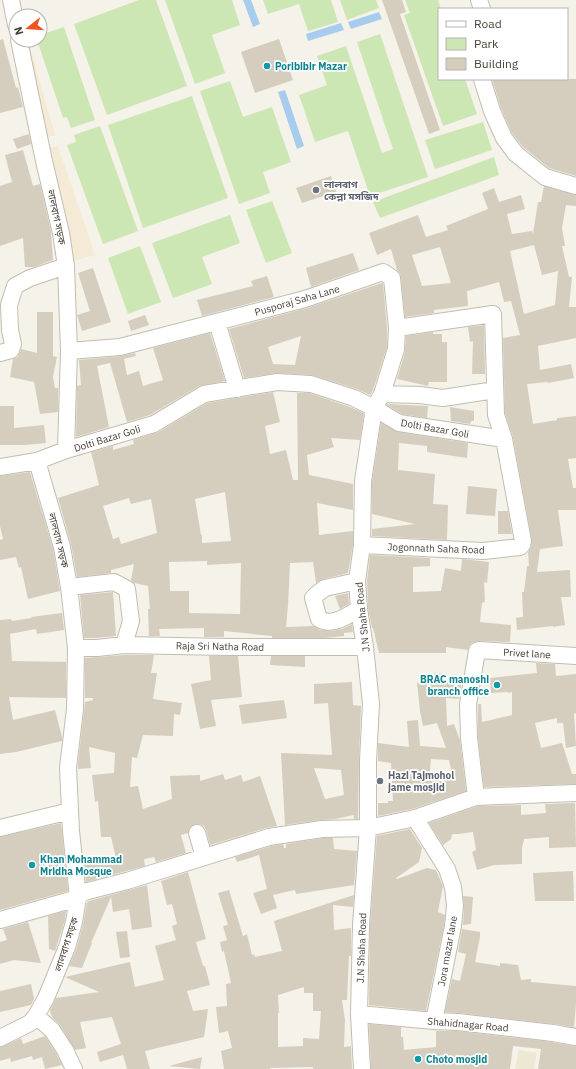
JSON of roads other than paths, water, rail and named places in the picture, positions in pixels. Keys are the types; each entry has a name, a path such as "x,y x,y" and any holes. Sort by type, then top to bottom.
{"street":[{"name":"লালবাগ সড়ক","path":"21,48 44,161 61,233 66,266 69,351 66,450"},
{"path":"482,80 492,112 504,138 516,154 545,177 576,186"},
{"path":"0,353 11,350 13,344 10,330 9,304 15,286 30,278 66,266"},
{"name":"Pusporaj Saha Lane","path":"69,351 120,347 305,299 383,272 392,278 397,328 396,349 378,401"},
{"path":"397,328 493,314 496,414 504,439"},
{"path":"217,322 237,389"},
{"name":"Dolti Bazar Goli","path":"66,450 154,424 204,394 277,382 311,384 354,398 378,401 399,423 504,439"},
{"path":"378,401 420,395 443,398 495,390"},
{"name":"J.N Shaha Road","path":"362,1069 359,1014 361,925 368,828 368,761 371,704 357,581 362,545 363,481 378,401"},
{"name":"Jogonnath Saha Road","path":"362,545 483,551 520,547 523,541 504,439"},
{"path":"0,467 37,461 66,450"},
{"name":"লালবাগ সড়ক","path":"0,1038 30,1023 36,1016 46,998 67,947 81,895 71,831 68,768 75,709 76,648 69,587 62,547 37,461"},
{"path":"357,581 325,588 314,598 319,619 323,622 338,621 359,609"},
{"path":"69,587 114,582 127,589 131,620 124,645"},
{"name":"Raja Sri Natha Road","path":"76,648 97,648 124,645 365,648"},
{"name":"Privet lane","path":"476,797 469,738 468,704 478,650 576,656"},
{"path":"0,920 269,837 322,829 368,828 415,818 476,797 576,793"},
{"path":"0,828 70,811"},
{"name":"Jora mazar lane","path":"415,818 447,869 453,887 455,906 453,926 434,1021"},
{"path":"197,833 204,857"},
{"name":"Shahidnagar Road","path":"359,1014 458,1022 576,1037"},
{"path":"36,1016 52,1030 65,1050 74,1069"}],"water":[{"path":"243,0 251,0 260,24 253,27"},
{"path":"379,12 382,19 351,29 348,22"},
{"path":"341,23 344,30 308,41 306,34"},
{"path":"285,90 304,146 297,149 278,92"}],"place":[{"name":"Poribibir Mazar","path":"267,66"},
{"name":"লালবাগ কেল্লা মসজিদ","path":"316,190"},
{"name":"BRAC manoshi branch office","path":"497,685"},
{"name":"Hazi Tajmohol jame mosjid","path":"380,781"},
{"name":"Khan Mohammad Mridha Mosque","path":"32,865"},
{"name":"Choto mosjid","path":"418,1059"}]}
